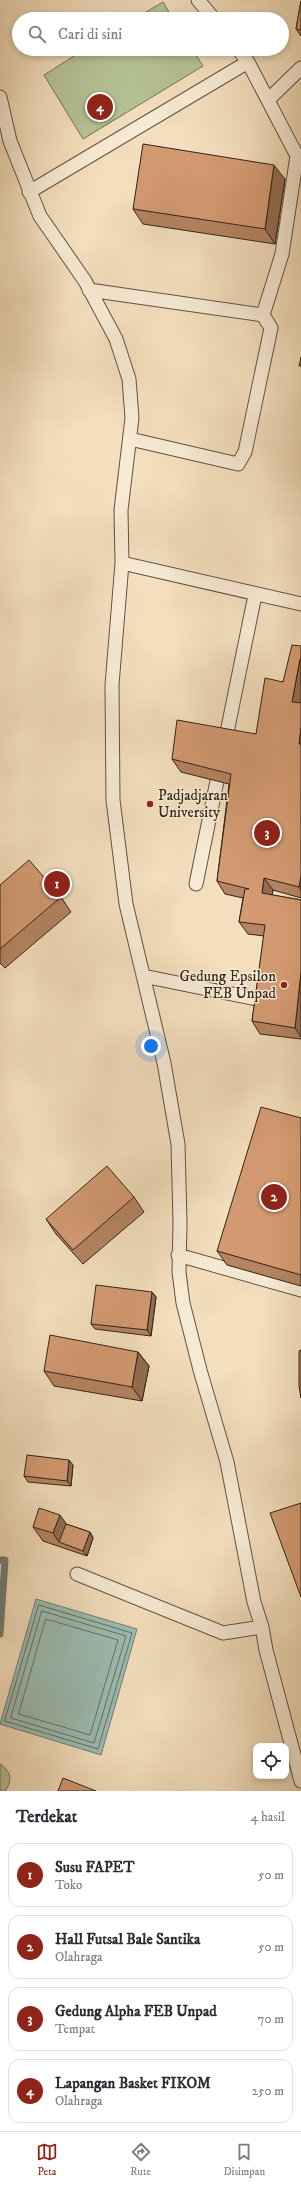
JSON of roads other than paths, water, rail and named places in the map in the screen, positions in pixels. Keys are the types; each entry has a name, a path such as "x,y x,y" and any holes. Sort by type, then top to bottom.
{"lane":[{"path":"198,0 208,12"},
{"path":"130,439 238,464 245,452 271,328 263,315 282,254 297,156 248,62 243,56"},
{"path":"29,192 248,62"},
{"path":"268,100 301,68"},
{"path":"0,97 10,141 29,192 40,216 60,242 116,339 129,379 132,404 130,439 121,510 122,563 112,685 112,787 126,904 164,1064 178,1144 180,1223 178,1255 184,1303 200,1370 227,1462 254,1602 262,1627 266,1650 301,1781"},
{"path":"89,290 263,315"},
{"path":"122,563 255,595 301,604"},
{"path":"196,884 255,595"},
{"path":"143,976 301,1008"},
{"path":"178,1255 301,1290"},
{"path":"77,1574 223,1633 262,1627"}],"water":[{"path":"36,1599 137,1629 101,1755 0,1724"}],"waterway":[{"path":"0,1560 5,1560 0,1634"}],"place":[{"name":"Lapangan Basket FIKOM","path":"100,107"},
{"name":"Padjadjaran University","path":"150,804"},
{"name":"Gedung Alpha FEB Unpad","path":"267,833"},
{"name":"Susu FAPET","path":"57,884"},
{"name":"Gedung Epsilon FEB Unpad","path":"284,985"},
{"name":"Hall Futsal Bale Santika","path":"274,1197"}]}
